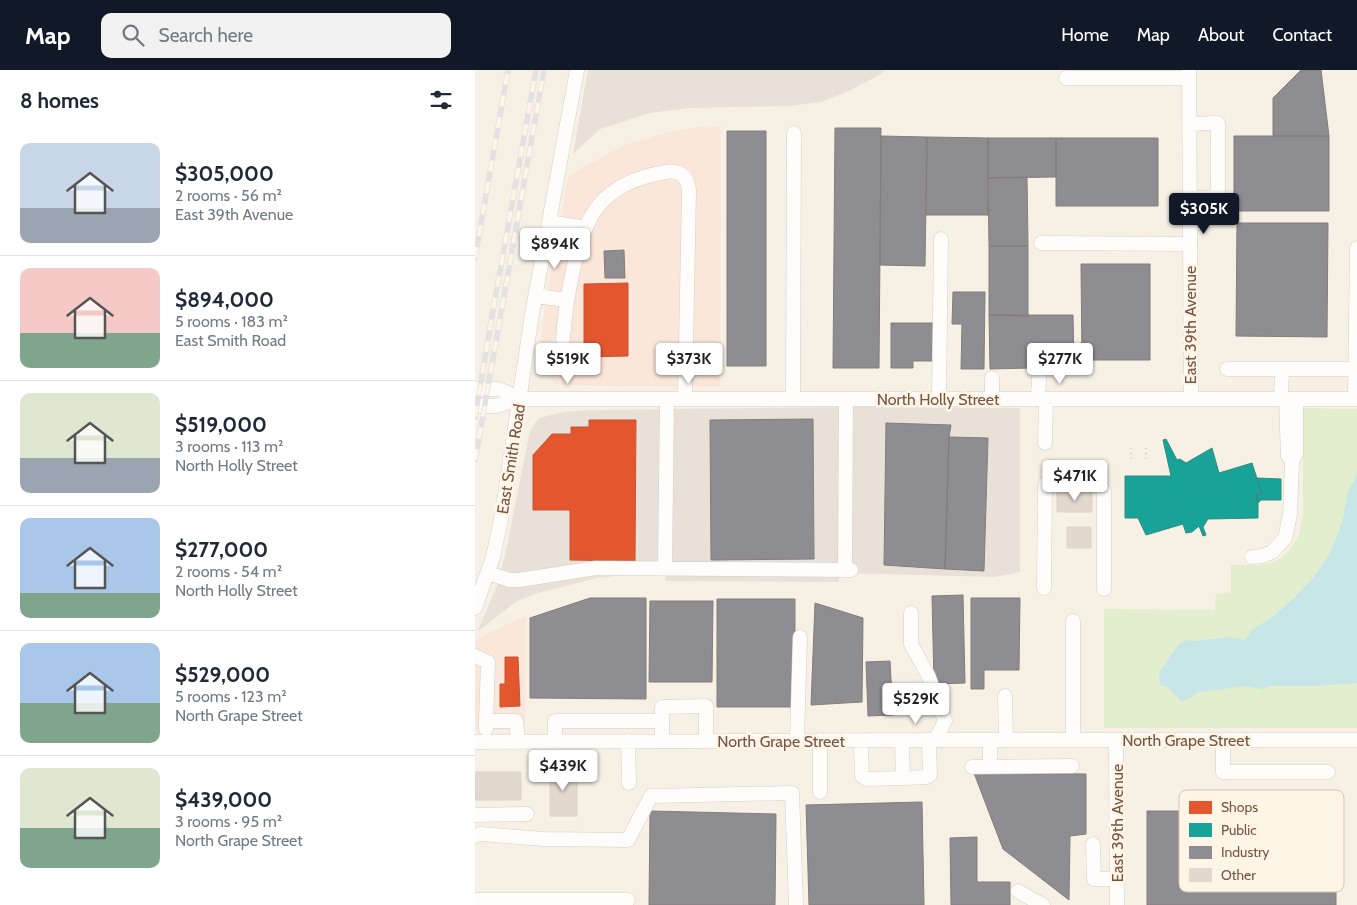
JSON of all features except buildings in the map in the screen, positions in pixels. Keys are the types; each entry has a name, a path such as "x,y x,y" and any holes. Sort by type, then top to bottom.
{"street":[{"name":"East Smith Road","path":"475,608 496,547 536,296 577,70"},
{"path":"1066,78 1189,74"},
{"name":"East 39th Avenue","path":"1189,74 1191,400"},
{"path":"1189,124 1218,123 1218,197 1190,198"},
{"path":"793,399 794,133"},
{"path":"563,340 566,300 576,260 585,228 598,205 623,185 655,174 681,173 685,177 689,190 685,399"},
{"path":"549,222 585,228"},
{"path":"939,399 941,239"},
{"path":"1041,243 1190,244"},
{"path":"1356,400 1357,248"},
{"path":"536,296 566,300"},
{"path":"1227,368 1355,369"},
{"path":"1251,557 1262,556 1272,552 1285,538 1290,515 1292,462 1296,453 1282,369"},
{"path":"991,378 991,399"},
{"path":"1039,378 1045,443"},
{"name":"North Holly Street","path":"475,389 499,389 520,399"},
{"name":"North Holly Street","path":"475,406 496,406 520,399 1356,400"},
{"path":"665,568 667,399"},
{"path":"488,573 510,580 519,580 596,568 848,570 847,399"},
{"path":"1044,588 1045,484"},
{"path":"1088,484 1099,485 1104,490 1104,589"},
{"path":"861,745 862,776 866,779 927,778 930,775 932,740 945,721 928,675 911,644 911,613"},
{"path":"1073,621 1073,740"},
{"path":"797,740 800,637"},
{"path":"475,656 487,662 486,721 481,742"},
{"path":"1005,696 1006,740"},
{"path":"662,741 662,706 706,706 707,741"},
{"path":"589,720 589,742"},
{"path":"486,721 516,721 518,742"},
{"path":"555,742 555,721 662,721"},
{"path":"614,721 621,742 629,783"},
{"path":"644,721 644,741"},
{"path":"820,740 820,792"},
{"path":"902,740 903,778"},
{"name":"East 39th Avenue","path":"1116,740 1117,905"},
{"path":"1223,740 1223,772 1328,772"},
{"name":"North Grape Street","path":"481,742 1357,740"},
{"path":"990,741 990,766"},
{"path":"972,767 1072,766"},
{"path":"475,836 480,834 544,839 628,840 651,796 792,793 796,905"},
{"path":"475,815 527,814"},
{"path":"1093,844 1094,879 1117,879"},
{"path":"1018,891 1043,905"},
{"path":"475,900 628,900"}],"path":[{"path":"1131,448 1131,460"},
{"path":"1146,448 1146,459"}],"shaded area":[{"path":"588,70 885,70 847,92 821,102 788,106 689,108 650,113 600,129 573,154"},
{"path":"705,126 721,127 720,387 555,384 543,373 540,368 539,358 543,320 568,176 622,146 665,133"},
{"path":"862,407 1020,408 1020,572 995,577 839,573 839,582 665,581 665,574 634,574 597,578 538,593 517,601 477,632 497,586 506,551 530,431 540,418 563,412 592,410"},
{"path":"526,616 525,730 475,730 475,641"}],"green space":[{"path":"1303,408 1357,409 1357,728 1104,728 1104,609 1215,610 1216,594 1231,593 1231,565 1259,565 1275,562 1288,552 1299,535 1303,513"}],"water":[{"path":"1357,474 1357,683 1314,686 1269,686 1263,689 1246,686 1199,692 1189,699 1181,701 1168,688 1161,685 1160,671 1179,644 1187,640 1197,641 1229,637 1245,640 1252,630 1275,615 1314,577 1329,555 1342,523 1348,492"}],"railway":[{"path":"475,258 508,70"},
{"path":"475,417 536,70"},
{"path":"475,460 544,70"}]}
